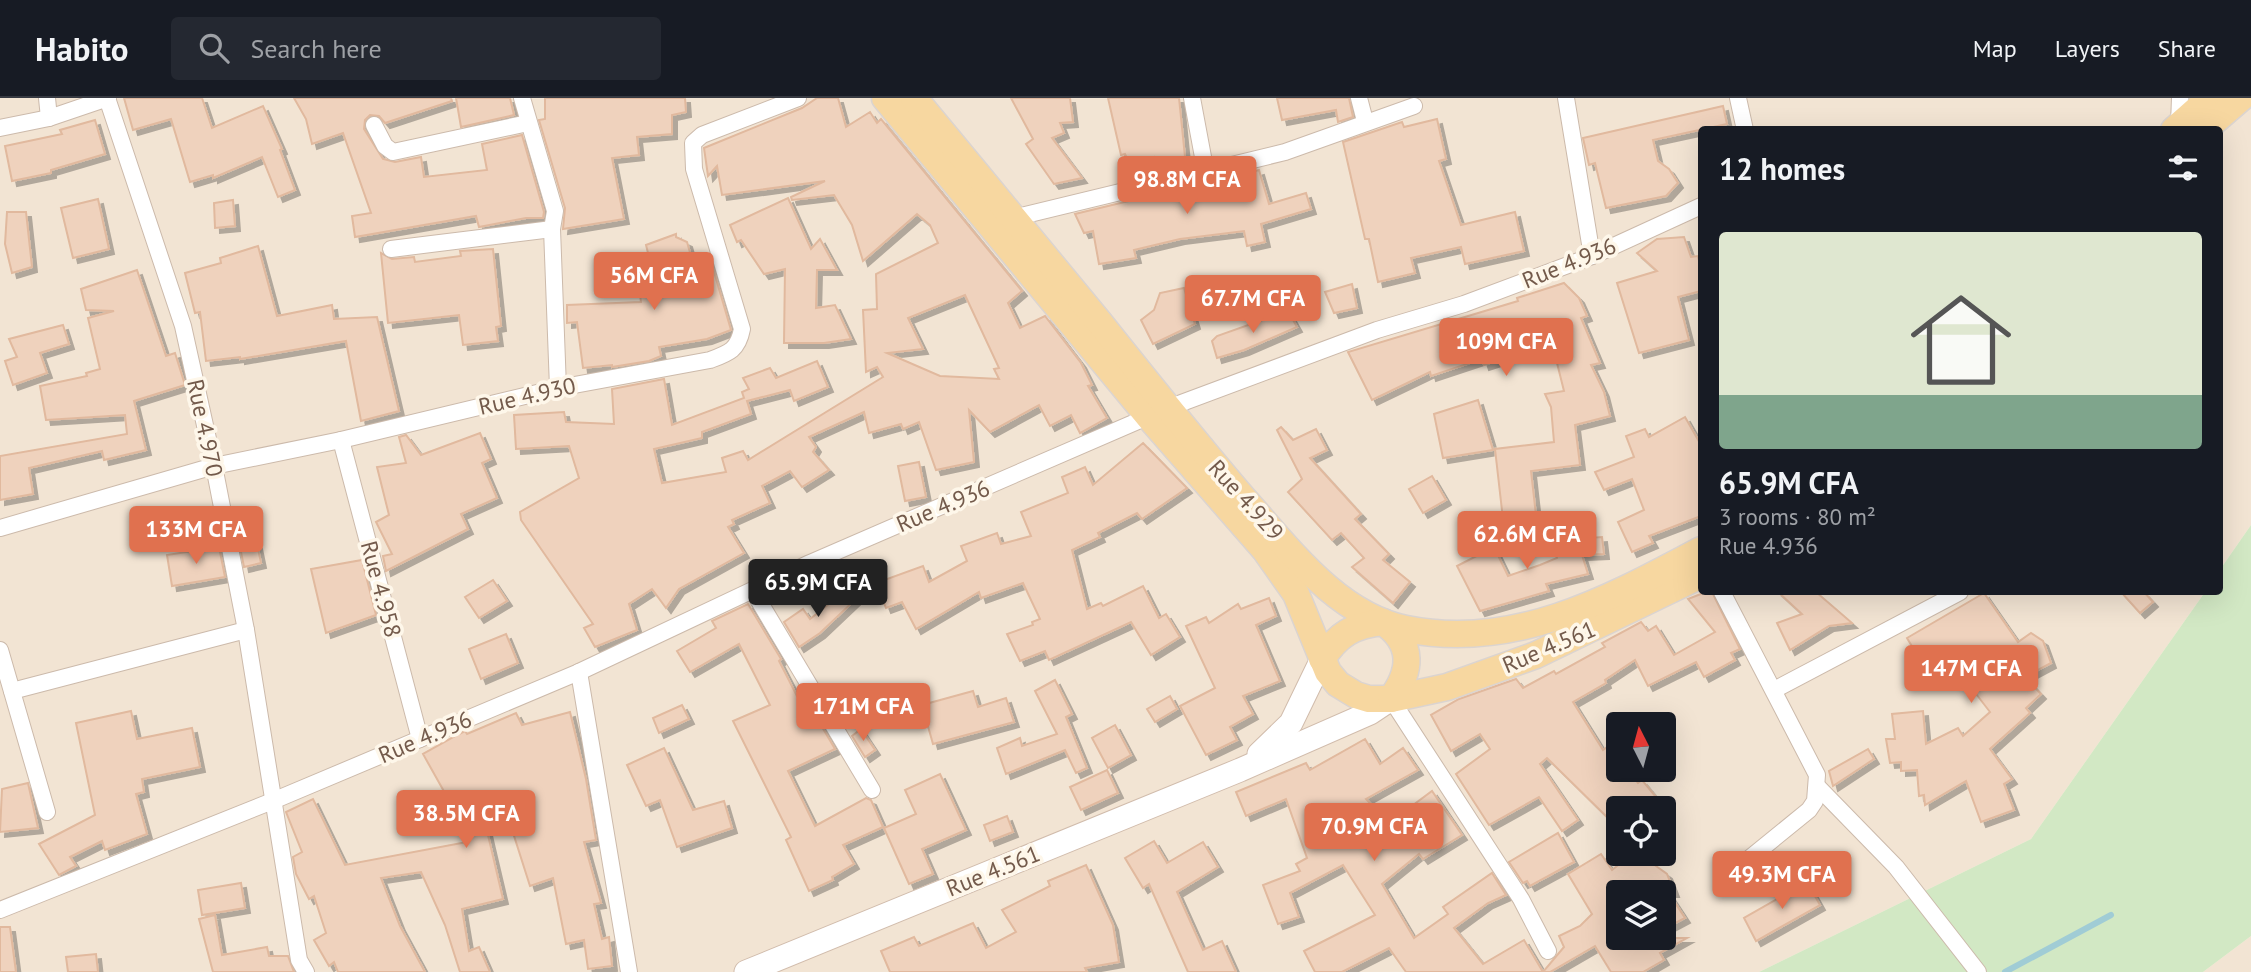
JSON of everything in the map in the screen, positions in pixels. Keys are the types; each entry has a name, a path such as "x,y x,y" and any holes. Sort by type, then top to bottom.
{"main road":[{"name":"Rue 4.929","path":"885,98 1158,412 1338,597 1384,622 1442,634 1503,632 1533,626 1591,605 1698,552"},
{"name":"Rue 4.929","path":"914,98 1013,218 1265,550 1296,594 1322,659 1338,684"},
{"path":"2188,126 2210,98"},
{"path":"2190,126 2241,98"},
{"name":"Rue 4.561","path":"1338,684 1369,699 1391,699 1447,687 1536,655 1698,576"},
{"path":"1322,659 1333,642 1346,632 1361,625 1384,622 1399,635 1407,665 1406,679 1391,699"},
{"name":"Rue 4.561","path":"1240,770 1291,723 1322,659"},
{"name":"Rue 4.561","path":"746,972 1240,770 1370,713 1391,699"}],"street":[{"path":"47,98 49,118"},
{"path":"0,128 49,118 108,98"},
{"name":"Rue 4.970","path":"108,98 183,326 246,630 299,960 306,972"},
{"path":"522,98 555,211 552,229 558,388"},
{"name":"Rue 4.930","path":"0,528 214,466 341,440 558,388 710,360 732,352 740,341 742,329 694,169 693,143 702,135 799,98"},
{"path":"1192,98 1206,173"},
{"path":"1359,98 1365,121"},
{"path":"1566,98 1592,256"},
{"path":"1738,98 1744,126"},
{"path":"2180,98 2186,126"},
{"path":"1013,218 1285,152 1365,121 1414,106"},
{"path":"374,125 385,146 393,152 528,123"},
{"name":"Rue 4.936","path":"0,910 275,800 579,672 810,563 1158,412 1377,330 1464,304 1592,256 1698,207"},
{"path":"391,249 552,229"},
{"name":"Rue 4.958","path":"341,440 421,739"},
{"path":"753,591 872,789"},
{"path":"1724,595 1813,765 1818,787 1815,801 1809,810 1750,858"},
{"path":"1774,690 1954,595"},
{"path":"12,691 246,630"},
{"path":"0,650 47,812"},
{"path":"579,672 629,972"},
{"path":"1391,699 1521,899 1548,951"},
{"path":"1818,787 1896,867 1978,972"}],"shaded area":[{"path":"0,98 2251,98 2251,525 2223,565 2223,126 1698,126 1698,595 2203,595 2031,839 1759,972 0,972"},
{"path":"2251,936 2251,972 2203,972"}],"green space":[{"path":"2251,525 2251,936 2203,972 1759,972 2031,839 2203,595 2223,595 2223,565"}],"building":[{"path":"124,98 202,98 212,128 263,106 282,149 280,150 295,190 278,197 262,157 213,178 213,175 190,182 171,119 133,130"},
{"path":"294,98 451,98 452,101 385,123 379,116 370,115 365,120 364,129 383,159 395,162 421,157 424,177 487,170 482,144 522,135 544,212 543,218 526,218 479,227 476,216 355,237 352,216 371,213 343,133 312,144 306,119"},
{"path":"456,98 510,98 514,115 461,127"},
{"path":"545,98 685,98 686,112 672,115 672,134 637,137 639,155 612,158 624,219 563,229 565,208 539,120 545,119"},
{"path":"817,98 838,98 846,127 870,112 877,123 881,119 1022,291 1008,303 1020,328 1045,316 1081,363 1092,385 1088,386 1107,418 1080,433 1071,415 1050,426 1039,405 990,432 969,410 974,462 936,470 919,422 903,429 901,424 869,433 864,412 809,437 816,447 813,452 829,470 802,487 790,471 762,486 770,503 732,520 734,524 728,527 744,553 679,589 666,608 652,589 629,604 637,630 595,647 584,628 593,624 521,520 520,512 579,478 569,446 516,449 514,415 564,412 566,422 614,424 612,389 664,379 672,425 744,398 742,392 749,389 743,378 770,368 776,378 817,361 828,387 794,401 790,390 747,401 751,414 702,432 702,438 654,449 662,483 726,472 722,458 743,451 748,460 883,377 877,367 866,372 863,310 877,309 876,274 938,243 930,225 917,214 863,261 852,225 834,195 792,200 791,197 825,181 722,195 717,166 708,176 704,148 802,108","holes":["965,295 999,368 994,369 999,379 940,376 887,353 923,349 908,318"]},
{"path":"1011,98 1070,98 1073,122 1060,123 1064,133 1052,138 1082,178 1054,184 1026,144 1033,139"},
{"path":"1108,98 1179,98 1185,157 1155,163 1154,157 1129,163 1125,154 1121,155"},
{"path":"1277,98 1349,98 1353,117 1338,122 1336,110 1282,120"},
{"path":"1723,106 1727,124 1698,126 1698,130 1653,140 1658,161 1669,169 1678,183 1666,196 1606,208 1595,163 1589,165 1583,138"},
{"path":"1437,119 1446,159 1439,161 1461,225 1515,212 1524,251 1465,264 1461,247 1411,258 1415,273 1378,282 1369,239 1365,239 1343,142 1402,122 1404,127"},
{"path":"95,120 105,154 51,170 51,173 12,181 5,146 62,134 60,130"},
{"path":"1259,170 1269,204 1306,193 1311,209 1261,224 1265,242 1247,246 1244,231 1180,239 1134,250 1136,258 1099,264 1093,231 1084,233 1075,214 1203,183 1211,184"},
{"path":"788,198 811,249 820,239 837,270 817,270 816,308 835,305 851,339 824,343 784,343 785,269 764,274 741,240 737,242 730,225"},
{"path":"98,199 109,249 73,258 61,208"},
{"path":"233,200 235,226 215,228 214,203"},
{"path":"7,212 26,212 32,267 12,273 5,244"},
{"path":"676,234 676,237 687,242 693,263 710,258 731,330 707,339 659,347 661,356 649,361 583,368 577,322 567,323 567,305 641,302 640,295 658,293 646,245"},
{"path":"1684,237 1691,257 1698,256 1698,292 1678,297 1689,340 1639,353 1617,283 1657,271 1637,253 1657,239"},
{"path":"258,246 277,316 332,305 334,319 377,317 399,411 361,421 346,341 240,359 206,361 200,312 195,313 185,273 221,263 220,258"},
{"path":"493,249 501,326 496,327 498,341 463,345 459,315 388,323 381,253 392,259 414,257 415,262 461,256 460,251"},
{"path":"137,270 166,356 175,353 185,385 134,401 146,450 104,460 102,451 29,468 33,494 0,500 0,456 127,434 125,415 46,420 40,386 87,376 86,373 100,369 88,318 114,311 86,310 81,289"},
{"path":"1564,283 1579,298 1587,316 1581,318 1600,363 1591,365 1604,392 1610,416 1575,425 1580,465 1531,471 1537,524 1504,528 1495,449 1554,442 1551,407 1545,394 1564,391 1552,343 1484,365 1482,359 1431,376 1430,372 1372,400 1348,352 1518,301 1517,298"},
{"path":"1352,284 1357,308 1334,313 1325,292"},
{"path":"1184,288 1195,324 1153,344 1141,320 1154,310 1160,293"},
{"path":"1288,311 1297,327 1244,350 1217,358 1212,341 1217,336"},
{"path":"63,325 69,344 40,353 47,373 13,385 5,361 17,357 9,339"},
{"path":"1478,400 1493,450 1443,458 1434,414"},
{"path":"1685,417 1698,440 1698,517 1649,536 1653,543 1632,552 1618,522 1644,510 1632,479 1604,490 1595,472 1634,457 1626,436 1645,429 1649,437"},
{"path":"1281,427 1293,440 1316,429 1327,450 1310,458 1361,514 1355,519 1389,554 1383,560 1410,582 1393,603 1352,567 1364,558 1341,533 1332,540 1288,492 1302,479 1277,430"},
{"path":"480,433 491,459 482,463 497,498 461,514 468,529 386,571 383,556 392,554 376,522 389,515 377,467 406,463 399,437 406,435 421,455"},
{"path":"1143,443 1187,488 1142,519 1137,513 1098,533 1100,537 1072,550 1087,609 1101,603 1103,606 1143,586 1159,618 1166,614 1180,637 1151,655 1131,622 1049,660 1045,651 1020,661 1007,634 1033,625 1032,622 1040,619 1023,583 981,598 979,592 916,629 902,602 886,608 876,583 923,566 929,582 967,561 961,546 997,533 1001,544 1031,536 1021,512 1068,493 1062,477 1085,467 1093,485"},
{"path":"919,462 926,497 905,501 898,466"},
{"path":"1432,476 1446,500 1423,513 1409,489"},
{"path":"1572,525 1576,539 1602,537 1604,554 1582,555 1588,574 1546,584 1549,591 1480,611 1457,566 1494,547 1508,576 1540,565 1557,558 1549,533"},
{"path":"257,544 261,563 244,567 240,547"},
{"path":"219,547 225,577 172,586 167,555"},
{"path":"362,560 376,615 326,633 311,569"},
{"path":"493,580 507,601 479,618 465,597"},
{"path":"849,588 857,598 820,633 799,647 784,622 803,609 810,619"},
{"path":"1698,595 1713,595 1740,649 1731,653 1735,660 1704,677 1696,662 1648,686 1635,660 1605,680 1606,683 1573,702 1603,750 1606,748 1606,782 1644,782 1655,796 1606,796 1606,816 1547,758 1540,764 1578,820 1562,831 1539,797 1489,825 1456,774 1490,749 1480,734 1451,751 1431,715 1459,699 1516,679 1523,688 1554,671 1556,674 1605,647 1602,643 1641,622 1648,631 1656,626 1674,655 1715,632 1688,599"},
{"path":"1781,595 1819,595 1852,623 1829,626 1790,650 1777,623 1802,614"},
{"path":"1981,595 1985,595 2018,642 2031,633 2043,641 2051,663 2025,677 2041,694 2026,708 2030,713 1990,749 2012,779 2004,784 2014,810 1981,822 1966,781 1925,805 1924,795 1919,796 1917,770 1901,771 1901,762 1890,763 1886,739 1895,739 1892,714 1923,711 1926,744 1958,728 1963,736 1990,712 1953,664 1931,678 1907,638"},
{"path":"2124,595 2147,595 2153,602 2140,613"},
{"path":"1269,598 1276,616 1256,625 1280,681 1243,696 1253,714 1230,727 1237,740 1206,755 1180,706 1215,688 1186,626 1206,617 1209,623 1238,604 1241,609"},
{"path":"748,604 781,659 779,661 797,696 802,693 835,749 788,771 815,826 866,798 871,800 883,827 843,845 854,864 832,877 833,880 809,891 786,840 791,837 733,721 770,705 739,644 690,672 677,651 716,628 712,621"},
{"path":"506,634 518,663 481,679 469,649"},
{"path":"1055,680 1072,714 1066,717 1087,768 1076,773 1065,750 1006,774 997,748 1020,738 1022,746 1057,734 1035,691"},
{"path":"973,691 978,707 1006,698 1014,722 933,744 922,705"},
{"path":"1170,696 1177,709 1155,722 1147,709"},
{"path":"682,705 689,719 659,733 653,718"},
{"path":"131,711 137,739 192,728 200,767 142,779 144,792 136,794 147,834 105,850 102,841 70,857 76,866 59,875 39,844 95,815 76,723"},
{"path":"570,712 586,779 596,840 584,842 601,903 594,904 602,939 609,937 612,966 588,969 584,940 566,944 553,878 530,886 501,795 480,801 503,899 462,909 469,951 479,947 490,972 460,972 445,925 421,872 381,878 400,926 425,972 338,972 334,962 329,966 314,940 326,933 314,896 309,899 296,874 293,857 302,852 286,812 313,799 345,865 467,842 451,810 447,812 441,798 446,795 423,754 465,731 467,734 516,713 522,725"},
{"path":"1115,725 1131,755 1108,768 1092,738"},
{"path":"861,729 875,750 865,757 852,736"},
{"path":"1365,739 1380,764 1403,748 1418,770 1366,799 1389,823 1432,791 1462,835 1423,859 1419,854 1382,884 1414,938 1448,914 1443,907 1492,873 1506,895 1488,903 1454,928 1483,964 1524,940 1543,972 1406,972 1389,948 1342,972 1315,972 1304,951 1375,915 1343,865 1290,893 1299,917 1278,924 1263,885 1300,871 1296,864 1307,858 1286,799 1246,816 1236,792 1306,763 1310,770"},
{"path":"664,748 693,810 724,801 732,828 677,847 660,800 646,806 627,765"},
{"path":"1868,749 1874,759 1833,786 1829,771"},
{"path":"1107,770 1118,793 1081,810 1070,787"},
{"path":"940,774 966,830 922,849 933,874 909,884 884,828 916,814 905,790"},
{"path":"28,783 38,828 0,832 2,789"},
{"path":"1007,816 1013,832 990,841 984,825"},
{"path":"1558,833 1574,862 1530,886 1527,881 1523,883 1509,862"},
{"path":"1154,841 1167,863 1203,842 1218,867 1177,892 1203,950 1222,941 1236,972 1188,972 1149,884 1143,888 1125,858"},
{"path":"1601,854 1606,866 1612,870 1617,866 1656,866 1667,874 1669,880 1606,880 1606,950 1665,950 1660,953 1664,960 1643,972 1611,972 1595,946 1550,972 1543,972 1564,947 1559,936 1580,926 1592,914 1568,874"},
{"path":"1086,865 1113,925 1119,962 1085,968 1087,972 890,972 881,951 914,937 919,946 973,923 986,948 1016,932 1002,910 1050,886 1048,881"},
{"path":"1807,882 1820,905 1756,941 1744,918"},
{"path":"241,883 245,908 202,915 198,890"},
{"path":"1676,904 1685,918 1676,923"},
{"path":"215,915 222,955 267,947 269,956 288,956 294,972 213,972 199,919"},
{"path":"0,927 10,927 16,972 0,972"},
{"path":"1676,938 1687,938 1676,944"},
{"path":"96,954 98,972 68,972 66,957"}],"waterway":[{"path":"2005,972 2111,915"}]}
